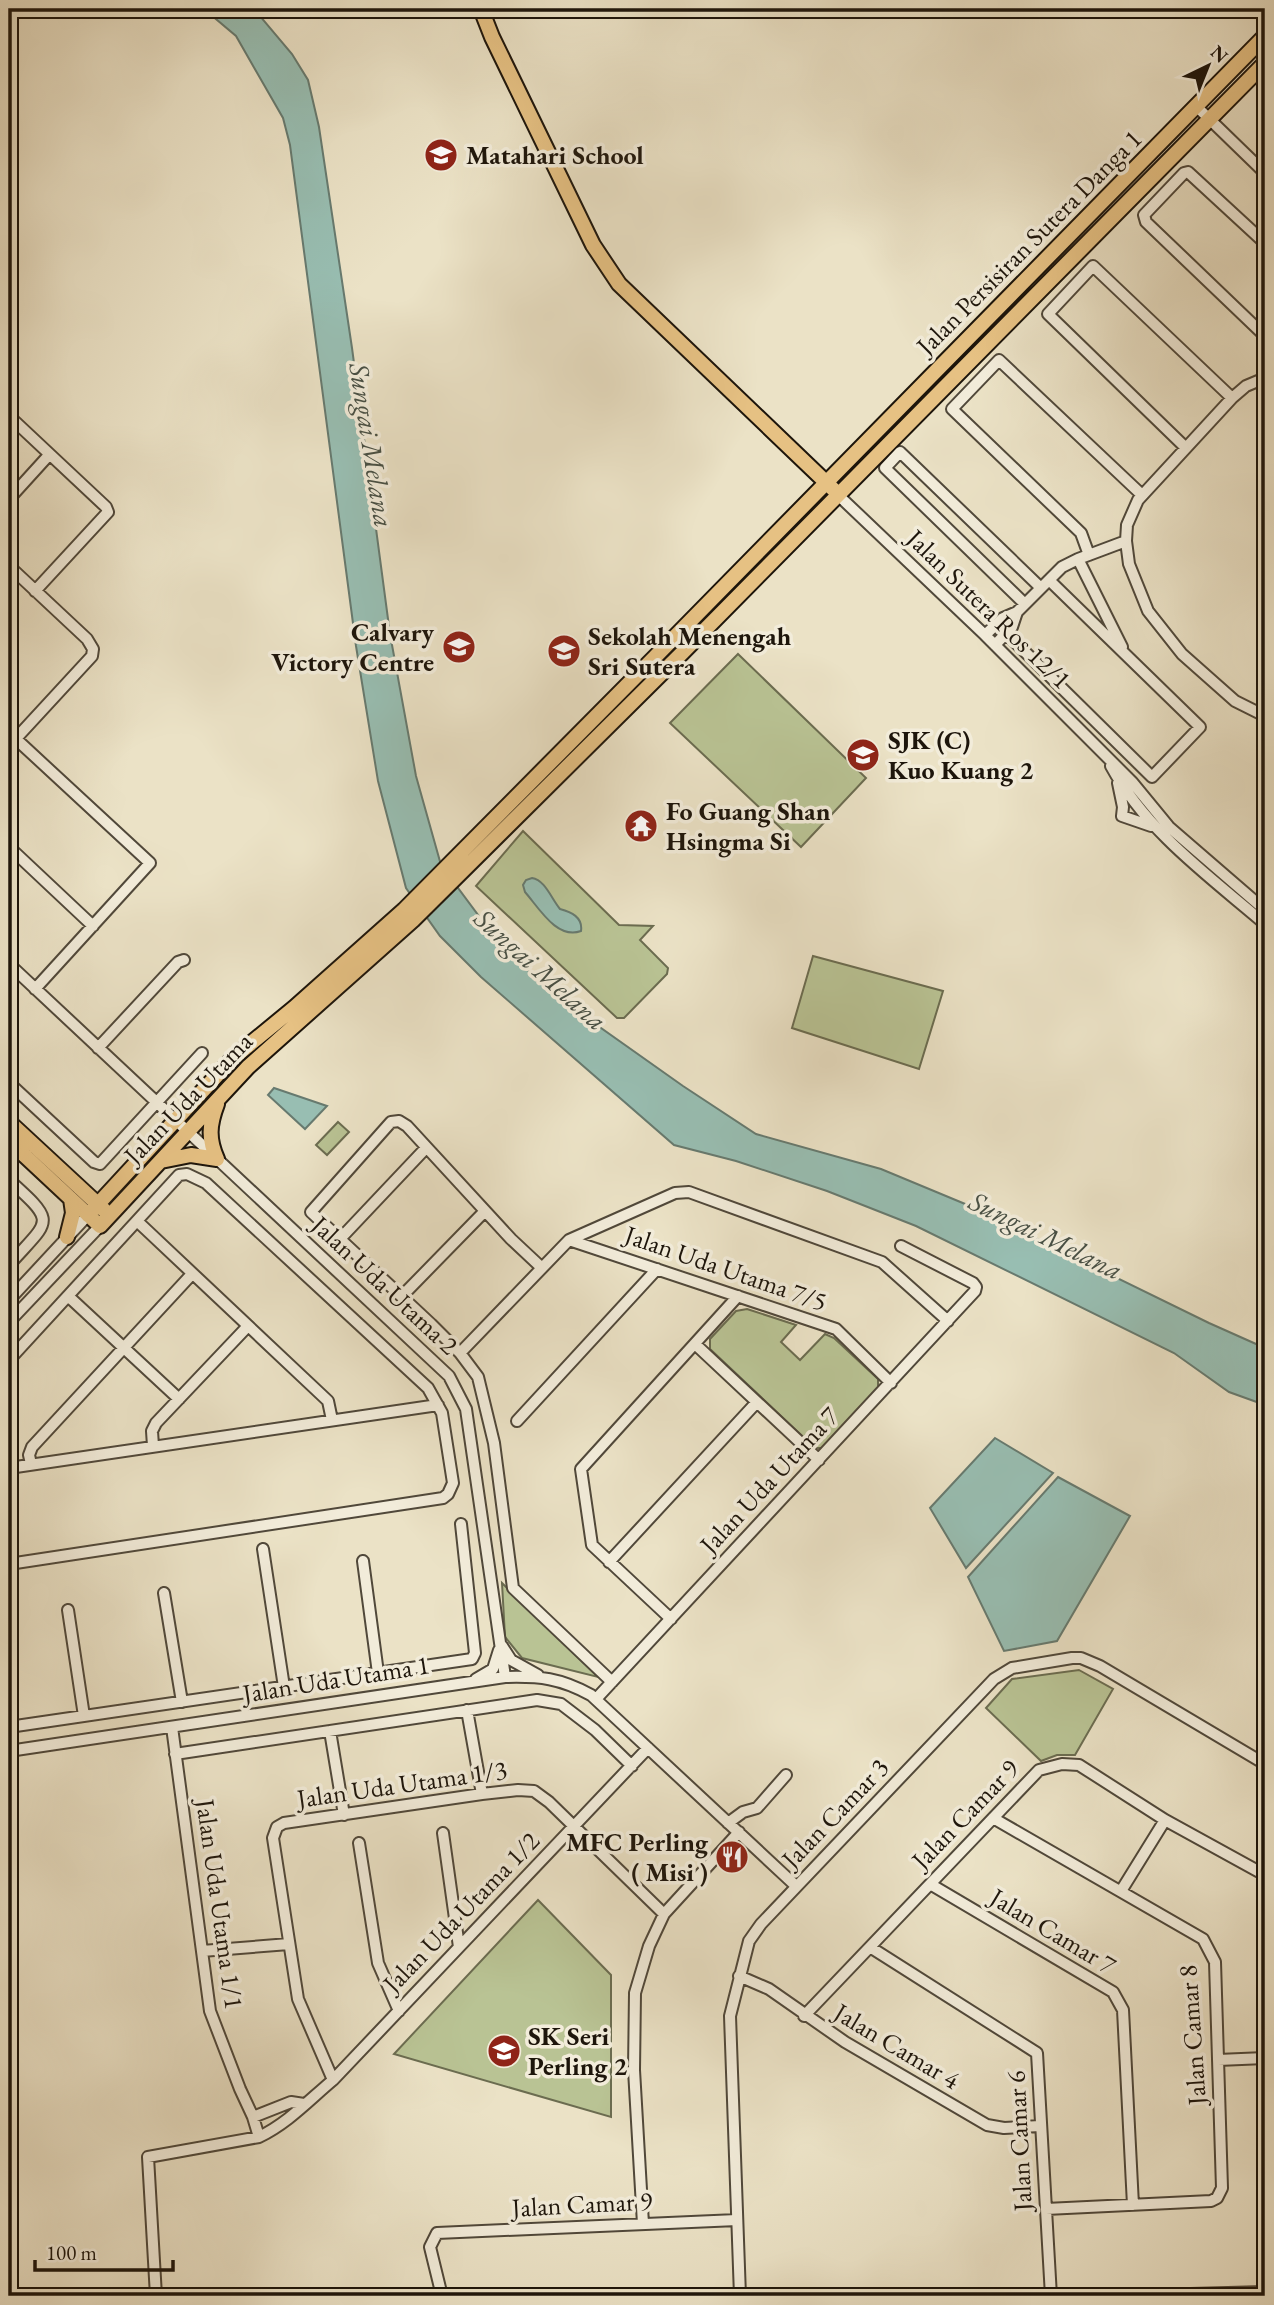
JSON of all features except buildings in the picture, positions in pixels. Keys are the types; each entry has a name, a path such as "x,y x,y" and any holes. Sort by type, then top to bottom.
{"main road":[{"path":"481,9 593,245 619,284 838,495"},
{"name":"Jalan Persisiran Sutera Danga 1","path":"408,915 655,657 1265,36"},
{"name":"Jalan Persisiran Sutera Danga 1","path":"454,869 682,653 1265,63"},
{"name":"Jalan Uda Utama","path":"105,1221 248,1067 408,915"},
{"name":"Jalan Uda Utama","path":"93,1210 233,1058 408,915"},
{"path":"161,1161 191,1155 216,1159 209,1130 220,1097"},
{"path":"9,1122 105,1221"},
{"path":"10,1142 77,1195 105,1190 117,1184"},
{"path":"67,1237 77,1195"}],"street":[{"path":"1196,107 1265,173"},
{"path":"1265,243 1188,172 1144,215 1146,222 1265,336"},
{"path":"1186,448 1048,314 1093,267 1232,398"},
{"path":"1127,656 1083,557 1081,534 952,409 999,360 1142,495"},
{"path":"1265,378 1246,386 1232,398 1142,495 1128,525 1126,541 1129,564 1148,611 1182,654 1235,701 1265,716"},
{"path":"9,416 106,507 108,512 35,591"},
{"path":"1021,608 885,468 901,452 1127,656"},
{"path":"9,499 49,455"},
{"name":"Jalan Sutera Ros 12/1","path":"838,495 995,645 1106,758 1138,798"},
{"path":"985,635 1003,618 1021,608 1062,567 1126,541"},
{"path":"9,566 87,639 93,649 92,656 12,743 150,863 35,989"},
{"path":"995,645 1012,627 1021,608"},
{"name":"Jalan Sutera Ros 12/1","path":"1012,639 1152,776 1200,727 1127,656"},
{"name":"Jalan Sutera Ros 12/1","path":"1106,758 1116,776 1138,798"},
{"path":"1116,776 1123,807 1122,816 1154,827"},
{"path":"1138,798 1154,827 1265,924"},
{"path":"1138,798 1156,812 1182,840 1265,910"},
{"path":"9,847 93,926"},
{"path":"99,1048 178,962 184,960"},
{"name":"Jalan Uda Utama 2","path":"9,964 450,1376 466,1409 470,1430 505,1677"},
{"path":"9,1083 94,1162 100,1164 202,1053"},
{"path":"542,1268 425,1149 407,1126 399,1121 391,1122 311,1212 460,1353 478,1377 494,1443 513,1588 612,1682"},
{"path":"339,1240 425,1149"},
{"path":"9,1360 179,1175 187,1174 197,1177 428,1388 442,1413 453,1483 443,1498 9,1563"},
{"path":"9,1180 39,1207 44,1217 43,1228 9,1265"},
{"path":"460,1353 569,1240 675,1193 689,1192 882,1262 948,1321"},
{"name":"Jalan Uda Utama","path":"9,1300 93,1210"},
{"path":"402,1296 485,1211"},
{"name":"Jalan Uda Utama","path":"9,1322 105,1221"},
{"path":"137,1222 328,1401 332,1420"},
{"name":"Jalan Uda Utama 7/5","path":"569,1240 836,1329 891,1382"},
{"name":"Jalan Uda Utama 7","path":"596,1699 975,1291 973,1283 901,1246"},
{"path":"517,1421 657,1269"},
{"path":"31,1464 29,1455 32,1447 192,1274"},
{"path":"68,1296 179,1399"},
{"path":"671,1619 592,1545 581,1469 738,1296"},
{"path":"153,1446 152,1430 248,1326"},
{"path":"695,1344 819,1460"},
{"path":"609,1562 757,1402"},
{"path":"9,1468 438,1405"},
{"path":"9,1727 472,1660 475,1653 461,1524"},
{"path":"263,1549 284,1687"},
{"path":"363,1561 378,1673"},
{"path":"164,1593 182,1702"},
{"path":"68,1610 84,1716"},
{"path":"501,1644 511,1660 540,1676"},
{"path":"472,1682 492,1669 501,1644"},
{"name":"Jalan Camar 3","path":"740,2296 730,2016 749,1941 796,1886 994,1679 1012,1668 1081,1658 1100,1666 1265,1764"},
{"name":"Jalan Uda Utama 1","path":"9,1751 505,1677 540,1676 562,1681 596,1699 796,1886"},
{"path":"175,1754 527,1701 561,1704 595,1730 632,1766"},
{"path":"467,1710 482,1794"},
{"name":"Jalan Uda Utama 1/1","path":"172,1727 210,2011 253,2117 258,2137"},
{"path":"330,1731 344,1815"},
{"name":"Jalan Uda Utama 1/2","path":"156,2296 148,2157 258,2137 300,2112 304,2104 333,2080 648,1748"},
{"name":"Jalan Camar 9","path":"804,2016 1039,1770 1062,1764 1079,1765 1165,1820 1265,1875"},
{"path":"728,1823 743,1812 757,1808 786,1775"},
{"name":"Jalan Uda Utama 1/3","path":"333,2080 298,1998 274,1832 277,1827 291,1821 482,1794 534,1791 549,1802 664,1914"},
{"name":"Jalan Camar 8","path":"993,1818 1203,1939 1215,1962 1222,2188 1217,2199 1046,2209"},
{"path":"1121,1891 1165,1820"},
{"path":"643,2224 634,2070 635,1993 649,1946 664,1914 739,1832"},
{"path":"443,1833 459,1947"},
{"path":"359,1843 378,1963 398,2011"},
{"name":"Jalan Camar 7","path":"930,1884 1113,1992 1123,2010 1133,2205"},
{"path":"202,1951 289,1944"},
{"name":"Jalan Camar 6","path":"870,1947 1037,2053 1051,2296"},
{"name":"Jalan Camar 4","path":"739,1976 769,1989 804,2016 845,2042 986,2125 1004,2128 1041,2126"},
{"path":"1218,2060 1265,2058"},
{"name":"Jalan Uda Utama 1/2","path":"253,2117 292,2102 304,2104"},
{"name":"Jalan Camar 9","path":"442,2296 430,2247 437,2233 737,2220"},
{"path":"1116,2296 1265,2292"}],"green space":[{"path":"738,654 866,778 801,847 670,723"},
{"path":"523,831 619,925 653,926 640,940 668,968 667,974 624,1018 617,1018 476,886"},
{"path":"813,956 943,991 919,1069 792,1028"},
{"path":"338,1122 349,1132 327,1155 316,1145"},
{"path":"747,1309 796,1325 781,1342 800,1360 825,1334 834,1338 878,1379 878,1388 823,1448 815,1448 710,1349 710,1339 736,1311"},
{"path":"502,1583 598,1677 522,1658 505,1637"},
{"path":"1079,1670 1113,1689 1075,1755 1057,1755 1041,1761 986,1708 1012,1679"},
{"path":"538,1900 611,1975 611,2117 394,2054"}],"water":[{"path":"204,9 254,9 292,54 308,80 319,127 352,348 390,634 416,776 441,865 502,947 560,999 756,1134 881,1169 970,1206 1265,1348 1265,1405 1229,1392 1174,1353 916,1226 827,1191 736,1161 674,1145 481,977 440,936 406,888 378,781 356,646 290,145 283,118 236,36"},
{"path":"532,878 544,886 560,909 578,919 581,931 564,931 549,921 525,892 523,885 526,880"},
{"path":"274,1088 327,1106 305,1129 268,1095"},
{"path":"995,1438 1053,1473 966,1568 930,1508"},
{"path":"1058,1477 1130,1516 1057,1641 1004,1651 968,1577"}],"place":[{"name":"Matahari School","path":"441,155"},
{"name":"Calvary Victory Centre","path":"459,647"},
{"name":"Sekolah Menengah Sri Sutera","path":"564,651"},
{"name":"SJK (C) Kuo Kuang 2","path":"863,755"},
{"name":"Fo Guang Shan Hsingma Si","path":"641,826"},
{"name":"MFC Perling ( Misi )","path":"732,1857"},
{"name":"SK Seri Perling 2","path":"504,2051"}],"water label":[{"name":"Sungai Melana","path":"372,445"},
{"name":"Sungai Melana","path":"541,969"},
{"name":"Sungai Melana","path":"1046,1235"}]}
